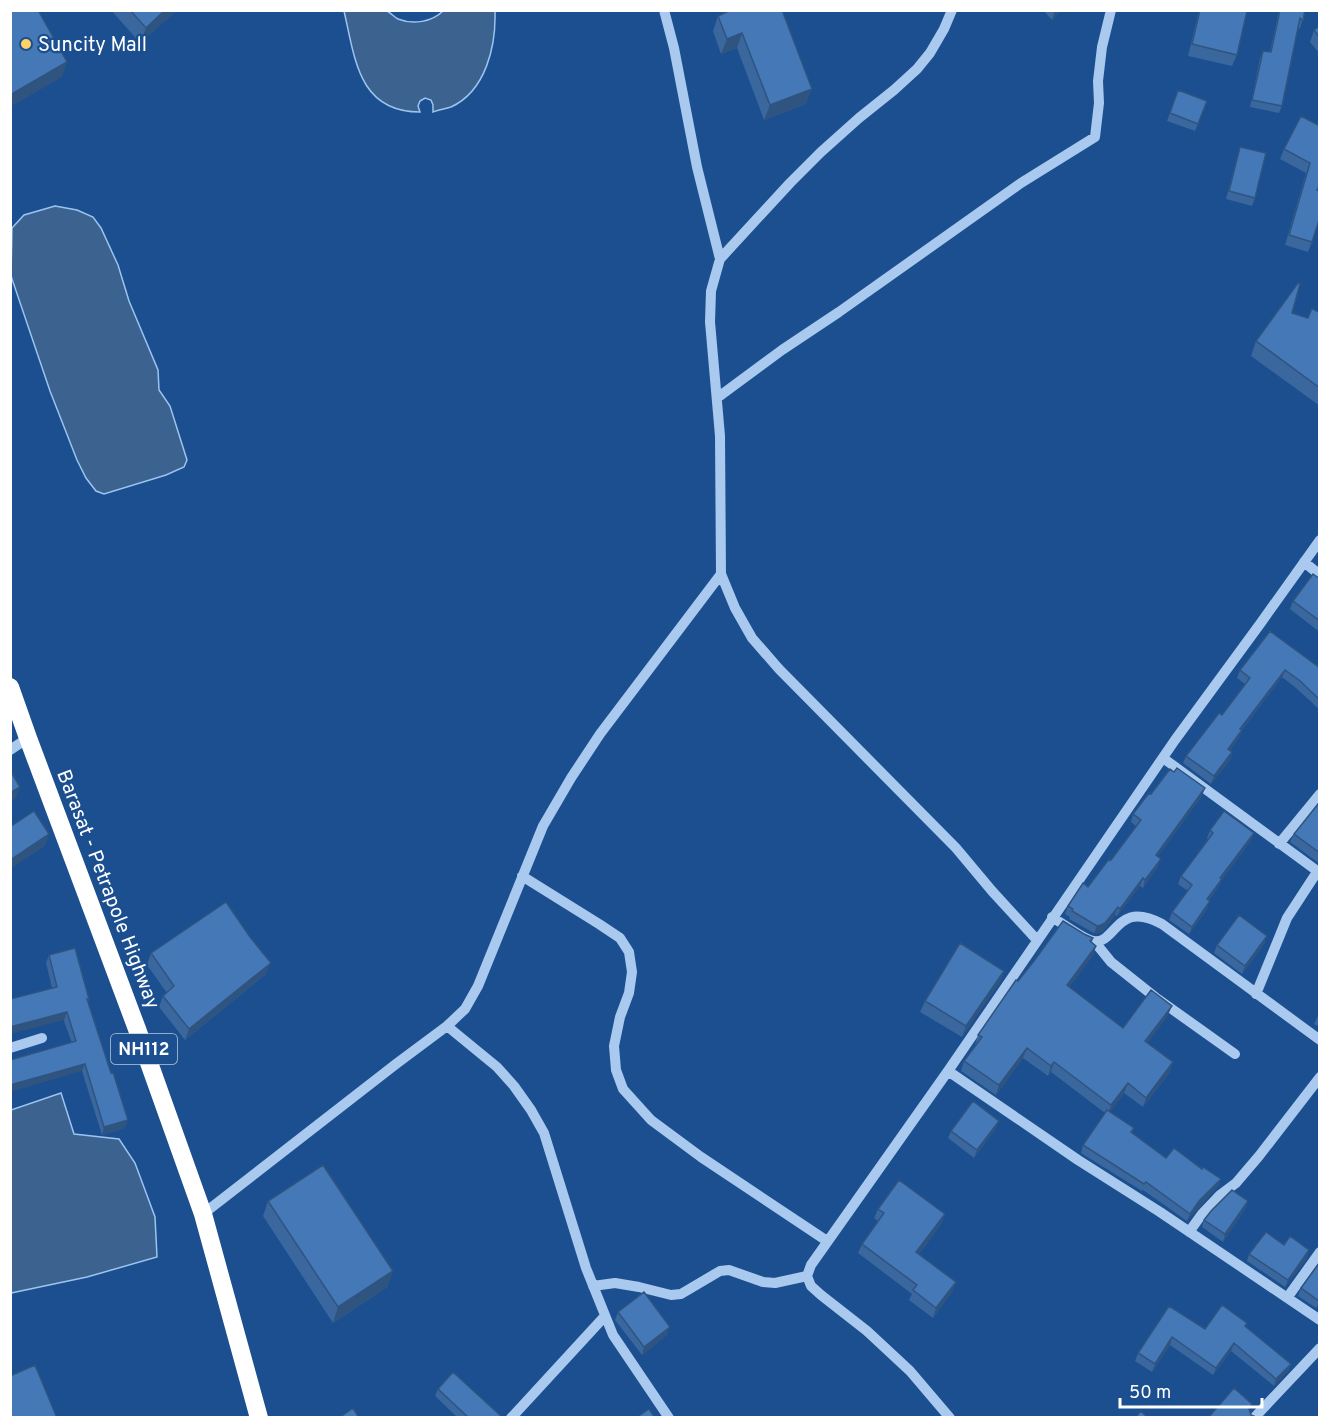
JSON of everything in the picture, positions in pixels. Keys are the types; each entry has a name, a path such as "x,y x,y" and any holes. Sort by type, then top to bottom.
{"highway":[{"name":"Barasat - Petrapole Highway","path":"10,687 203,1214 259,1418"}],"street":[{"path":"664,10 675,48 697,167 720,259"},
{"path":"952,10 945,29 917,69 821,152 720,259 711,291 710,322 720,436 720,574 752,638 779,669 956,848 1037,940"},
{"path":"717,398 1012,189 1095,137 1102,47 1111,10"},
{"path":"950,1418 910,1371 867,1331 812,1286 807,1276 811,1265 948,1071 1175,740 1320,540"},
{"path":"1304,562 1320,575"},
{"path":"203,1214 447,1026 465,1009 478,986 543,826 571,778 594,743 720,574"},
{"path":"10,750 28,738"},
{"path":"1163,758 1318,873 1287,918 1256,994"},
{"path":"1279,844 1320,794"},
{"path":"522,876 620,938 629,952 632,972 614,1046 616,1070 623,1089 651,1120 701,1157 827,1241"},
{"path":"1052,917 1094,941 1101,940 1128,917 1141,916 1154,919 1320,1040"},
{"path":"1094,941 1111,962 1235,1054"},
{"path":"447,1026 497,1067 514,1086 536,1118 544,1133 577,1241 613,1335 669,1418"},
{"path":"10,1048 42,1038"},
{"path":"948,1071 1320,1320"},
{"path":"1189,1232 1202,1214 1220,1195 1236,1183 1259,1156 1320,1077"},
{"path":"1287,1298 1320,1252"},
{"path":"593,1286 615,1283 671,1295 681,1294 720,1271 729,1270 764,1282 775,1283 807,1276"},
{"path":"512,1418 605,1316"},
{"path":"1254,1418 1320,1348"}],"water":[{"path":"383,10 398,19 416,22 433,18 443,11 495,11 491,53 481,79 463,100 451,107 433,112 431,100 425,98 418,106 420,112 399,110 384,103 363,79 352,47 344,11"},
{"path":"55,206 77,210 93,217 101,228 118,265 129,301 158,370 159,390 170,406 187,460 184,467 166,475 104,494 96,491 77,460 50,391 11,276 12,228 24,215"},
{"path":"61,1093 74,1134 119,1139 135,1163 155,1217 157,1257 87,1277 11,1293 11,1110"}],"building":[{"name":"Suncity Mall","path":"10,10 38,10 67,62 10,95"},
{"path":"130,10 165,10 146,28"},
{"path":"731,10 782,10 812,89 770,105 742,33 727,39 718,16"},
{"path":"1200,10 1247,11 1237,55 1192,44"},
{"path":"1280,10 1305,10 1303,21 1300,18 1282,106 1252,100 1263,51 1271,52"},
{"path":"1320,26 1320,38 1314,30"},
{"path":"1178,90 1207,101 1198,124 1170,113"},
{"path":"1301,116 1320,126 1320,185 1317,190 1320,191 1320,217 1312,242 1289,235 1310,163 1284,149"},
{"path":"1240,147 1266,153 1255,198 1229,191"},
{"path":"1298,283 1300,284 1292,313 1308,318 1312,308 1320,313 1320,388 1256,341"},
{"path":"1313,574 1320,579 1320,621 1293,601"},
{"path":"1270,631 1320,668 1320,700 1285,670 1240,729 1242,730 1228,749 1232,752 1214,776 1186,756 1219,713 1222,715 1250,678 1240,670"},
{"path":"1177,768 1205,788 1156,855 1161,859 1145,880 1143,878 1120,909 1118,907 1105,923 1097,926 1072,911 1073,909 1068,906 1083,883 1088,887 1141,820 1133,814 1170,769 1174,772"},
{"path":"10,770 20,787 10,793"},
{"path":"1318,804 1320,805 1320,853 1294,834"},
{"path":"34,811 49,834 10,860 10,827"},
{"path":"1224,811 1254,833 1220,878 1222,879 1207,899 1210,901 1192,927 1172,912 1192,885 1181,876 1213,833 1210,830"},
{"path":"226,902 271,963 189,1029 163,996 174,986 151,953"},
{"path":"1239,915 1267,936 1245,966 1217,945"},
{"path":"1063,921 1093,938 1090,941 1096,946 1067,985 1123,1028 1151,990 1172,1006 1145,1041 1173,1062 1146,1098 1128,1083 1111,1105 1054,1062 1051,1066 1027,1048 999,1085 964,1061 982,1037 978,1035 1016,980 1018,981 1034,961"},
{"path":"960,943 1004,971 966,1026 925,1001"},
{"path":"75,948 89,999 87,999 128,1120 104,1127 85,1064 10,1085 10,1060 76,1041 67,1012 10,1027 10,999 57,987 49,955"},
{"path":"973,1101 999,1121 977,1150 951,1131"},
{"path":"1107,1110 1134,1128 1131,1132 1166,1158 1174,1148 1202,1169 1203,1167 1221,1179 1199,1201 1190,1214 1146,1182 1144,1184 1083,1145"},
{"path":"323,1165 393,1271 338,1307 268,1201"},
{"path":"899,1180 945,1214 916,1252 956,1282 936,1308 913,1290 917,1285 862,1244 884,1213 878,1209"},
{"path":"1232,1190 1248,1201 1225,1234 1204,1220"},
{"path":"1266,1232 1284,1245 1290,1236 1309,1250 1288,1280 1249,1254"},
{"path":"1320,1262 1320,1300 1319,1301 1301,1288"},
{"path":"644,1292 670,1327 644,1347 618,1312"},
{"path":"1222,1305 1247,1323 1245,1326 1291,1364 1276,1379 1234,1343 1216,1368 1172,1337 1155,1364 1138,1353 1169,1306 1205,1329"},
{"path":"35,1365 57,1418 10,1418 10,1376"},
{"path":"453,1372 502,1418 469,1418 438,1389"},
{"path":"1234,1388 1252,1404 1249,1409 1251,1415 1258,1418 1208,1418"},
{"path":"353,1408 359,1418 339,1418"},
{"path":"649,1409 655,1418 636,1418"},
{"path":"1141,1411 1148,1418 1135,1418"}],"place":[{"name":"Suncity Mall","path":"26,44"}]}
